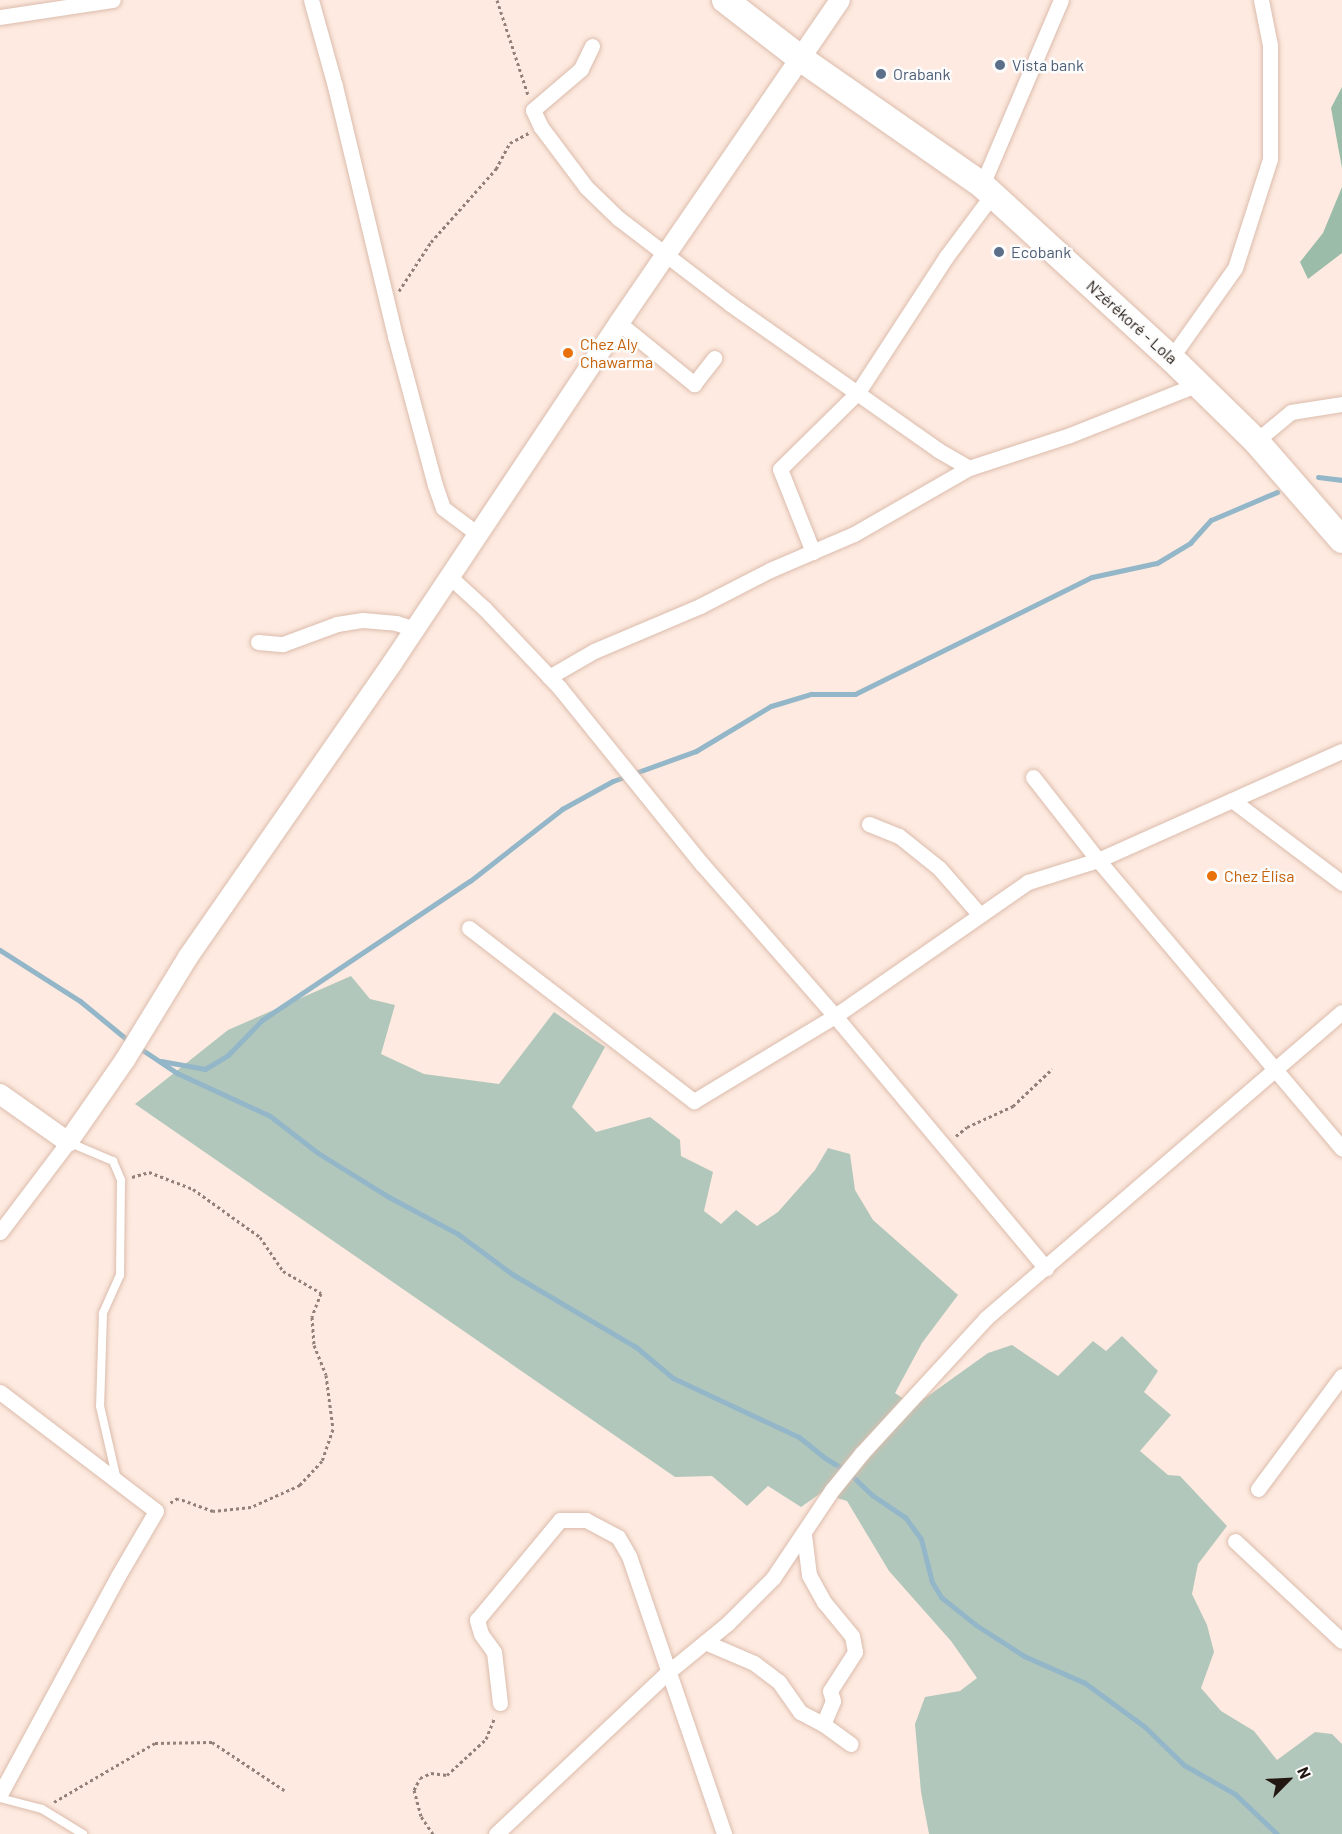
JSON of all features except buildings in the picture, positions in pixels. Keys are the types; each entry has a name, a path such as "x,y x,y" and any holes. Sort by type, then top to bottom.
{"highway":[{"name":"N'zérékoré - Lola","path":"725,0 800,58 987,190 1171,358 1256,441 1342,540"}],"street":[{"path":"0,17 113,0"},
{"path":"311,0 335,86 388,306 443,507 478,535"},
{"path":"0,1232 68,1142 125,1060 188,957 416,629 619,323 840,0"},
{"path":"813,552 780,469 858,392 987,190 1061,0"},
{"path":"1171,358 1235,268 1270,159 1270,45 1261,0"},
{"path":"592,46 581,69 533,110 541,127 586,187 618,218 729,303 938,450 969,468"},
{"path":"619,323 694,384 714,358"},
{"path":"549,677 594,651 700,606 890,515 969,468 1070,435 1198,384"},
{"path":"1256,441 1291,411 1342,404"},
{"path":"450,577 485,609 549,677 702,864 835,1016 1046,1268"},
{"path":"258,642 283,644 337,624 363,620 396,623 416,629"},
{"path":"469,928 694,1101 835,1016 1028,882 1098,860 1342,751"},
{"path":"1033,777 1098,860 1342,1149"},
{"path":"1232,800 1342,883"},
{"path":"869,824 899,836 939,868 980,915"},
{"path":"496,1834 772,1578 804,1535 832,1490 862,1453 986,1317 1046,1268 1342,1012"},
{"path":"0,1094 68,1142"},
{"path":"1258,1489 1342,1376"},
{"path":"0,1392 156,1511 118,1576 0,1796"},
{"path":"500,1703 494,1652 481,1634 477,1620 560,1520 586,1520 618,1537 629,1556 724,1834"},
{"path":"804,1535 809,1575 824,1602 852,1636 855,1652 830,1691 834,1701 823,1724"},
{"path":"1235,1541 1342,1641"},
{"path":"705,1642 754,1663 779,1682 800,1712 823,1724 851,1744"}],"lane":[{"path":"68,1142 113,1161 121,1180 120,1275 103,1313 100,1406 117,1481"},
{"path":"0,1796 42,1809 83,1834"}],"path":[{"path":"497,0 533,110"},
{"path":"388,306 417,267 431,242 496,169 510,143 541,127"},
{"path":"945,1147 967,1127 1013,1106 1052,1069"},
{"path":"121,1180 149,1172 193,1189 260,1237 283,1271 321,1293 312,1317 314,1345 326,1375 333,1429 322,1461 300,1485 251,1507 213,1511 178,1498 156,1511"},
{"path":"433,1834 421,1816 414,1790 420,1778 431,1773 447,1775 486,1739 500,1703"},
{"path":"42,1809 155,1743 212,1742 284,1790"}],"green space":[{"path":"1342,87 1342,168 1331,108"},
{"path":"1342,187 1342,253 1308,279 1300,262 1323,233"},
{"path":"351,976 370,999 395,1005 381,1054 424,1074 499,1084 554,1012 605,1047 572,1107 596,1132 650,1117 680,1140 681,1156 713,1172 704,1211 721,1224 736,1210 757,1226 778,1212 815,1170 828,1148 850,1154 855,1190 873,1220 958,1295 922,1343 895,1393 914,1406 988,1353 1012,1345 1058,1376 1093,1341 1106,1351 1122,1336 1158,1371 1144,1392 1171,1415 1140,1451 1168,1475 1180,1476 1227,1526 1198,1564 1192,1594 1207,1625 1214,1652 1201,1688 1221,1711 1254,1731 1277,1760 1315,1732 1332,1734 1342,1744 1342,1834 929,1834 921,1792 915,1724 925,1697 960,1691 977,1678 951,1641 889,1571 847,1501 821,1493 801,1507 768,1486 747,1506 712,1476 675,1477 135,1104 228,1030"}],"waterway":[{"path":"1318,477 1342,480"},
{"path":"161,1061 205,1069 228,1055 262,1020 470,881 562,809 613,781 696,751 771,706 811,694 855,694 1092,577 1157,563 1190,543 1211,520 1277,492"},
{"path":"0,950 80,1001 130,1042"},
{"path":"138,1047 177,1073 270,1116 318,1153 389,1197 458,1234 512,1274 636,1347 673,1378 799,1437 825,1458 847,1471 872,1495 905,1517 921,1539 932,1582 941,1597 976,1625 1024,1656 1085,1683 1145,1727 1184,1765 1235,1794 1277,1834"}],"place":[{"name":"Vista bank","path":"1000,65"},
{"name":"Orabank","path":"881,74"},
{"name":"Ecobank","path":"999,252"},
{"name":"Chez Aly Chawarma","path":"568,353"},
{"name":"Chez Élisa","path":"1212,876"}]}
